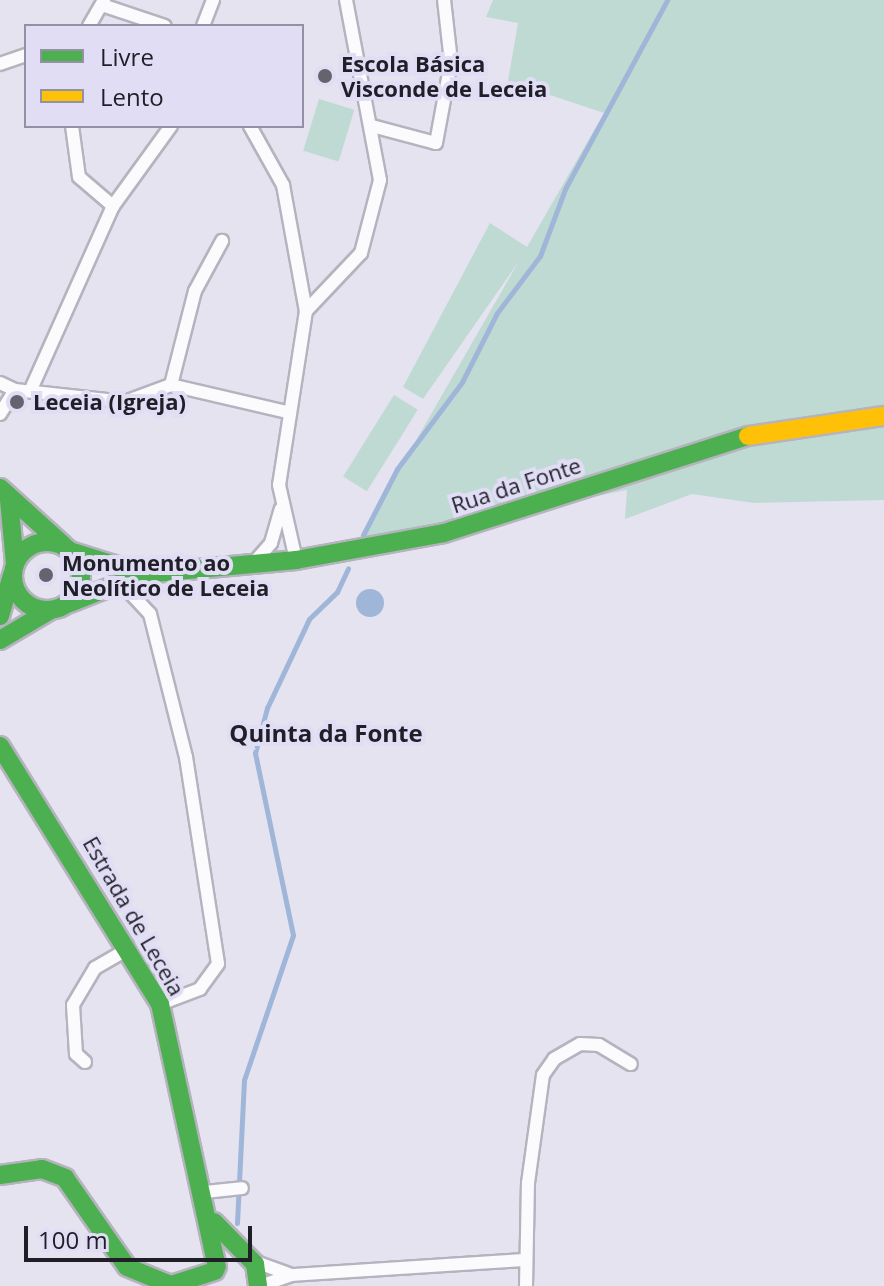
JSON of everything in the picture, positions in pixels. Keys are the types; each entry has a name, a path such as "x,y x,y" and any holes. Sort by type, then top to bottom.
{"main road":[{"name":"Rua da Fonte","path":"70,603 150,573 296,560 473,526 770,429 884,416"},
{"path":"0,640 49,610 70,603 81,584 68,549 5,504"},
{"path":"5,504 20,597 49,610"},
{"path":"0,616 14,569 30,546 68,549"},
{"name":"Rua da Fonte","path":"68,549 150,573"},
{"name":"Estrada de Leceia","path":"0,746 160,1004 212,1220 216,1275"},
{"path":"0,1175 42,1169 65,1178 127,1267 172,1286 194,1284 248,1259 259,1286"},
{"name":"Estrada de Leceia","path":"212,1220 248,1259"}],"street":[{"path":"204,24 213,0"},
{"path":"306,311 349,272 369,235 380,180 346,0"},
{"path":"372,126 436,143 451,62 444,0"},
{"path":"90,24 103,2 160,24"},
{"path":"0,64 24,56"},
{"path":"72,128 79,177 113,206"},
{"path":"32,387 113,206 170,128"},
{"path":"251,128 283,185 306,311 287,412 281,506 271,543 252,565"},
{"path":"171,385 195,291 222,241"},
{"path":"0,383 15,390 32,387 125,402 171,385 287,412"},
{"path":"0,414 15,390"},
{"path":"281,506 296,560"},
{"path":"121,583 150,614 186,757 218,964 200,989 160,1004"},
{"path":"85,1062 76,1054 73,1005 95,968 128,949"},
{"path":"526,1286 528,1183 548,1066 570,1047 589,1043 631,1064"},
{"path":"205,1192 242,1188"},
{"path":"248,1259 292,1275"},
{"path":"259,1286 292,1275 526,1260"}],"green space":[{"path":"493,0 884,0 884,500 754,503 692,494 625,519 627,490 356,545 519,261 423,399 403,387 490,223 527,247 604,113 508,81 518,23 486,17"},
{"path":"319,99 354,110 339,161 303,151"},
{"path":"394,395 418,410 367,491 343,476"}],"water":[{"path":"370,589 380,593 384,603 380,613 370,617 360,613 356,603 360,593"}],"waterway":[{"path":"363,535 397,469 462,382 497,313 540,256 565,189 667,0"},
{"path":"237,1223 244,1080 293,935 255,753 267,708 309,619 337,592 348,568"}],"traffic: fast":[{"path":"70,603 143,574 296,560 444,533 748,436"},
{"path":"0,488 63,545"},
{"path":"9,500 15,563"},
{"path":"40,542 54,542 66,547 76,557 81,576 76,595 66,605 54,610 40,610 28,605 18,595 13,583 13,569 18,557 28,547 40,542"},
{"path":"73,552 143,574"},
{"path":"0,616 12,575"},
{"path":"0,640 49,611"},
{"path":"0,746 160,1004 217,1267"},
{"path":"0,1175 42,1169 65,1178 127,1267 173,1286"},
{"path":"214,1222 255,1264 258,1286"},
{"path":"171,1285 215,1271"}],"traffic: slow":[{"path":"748,436 884,416"}],"place":[{"name":"Escola Básica Visconde de Leceia","path":"325,76"},
{"name":"Leceia (Igreja)","path":"17,402"},
{"name":"Monumento ao Neolítico de Leceia","path":"46,575"}],"district":[{"name":"Quinta da Fonte","path":"326,733"}]}
